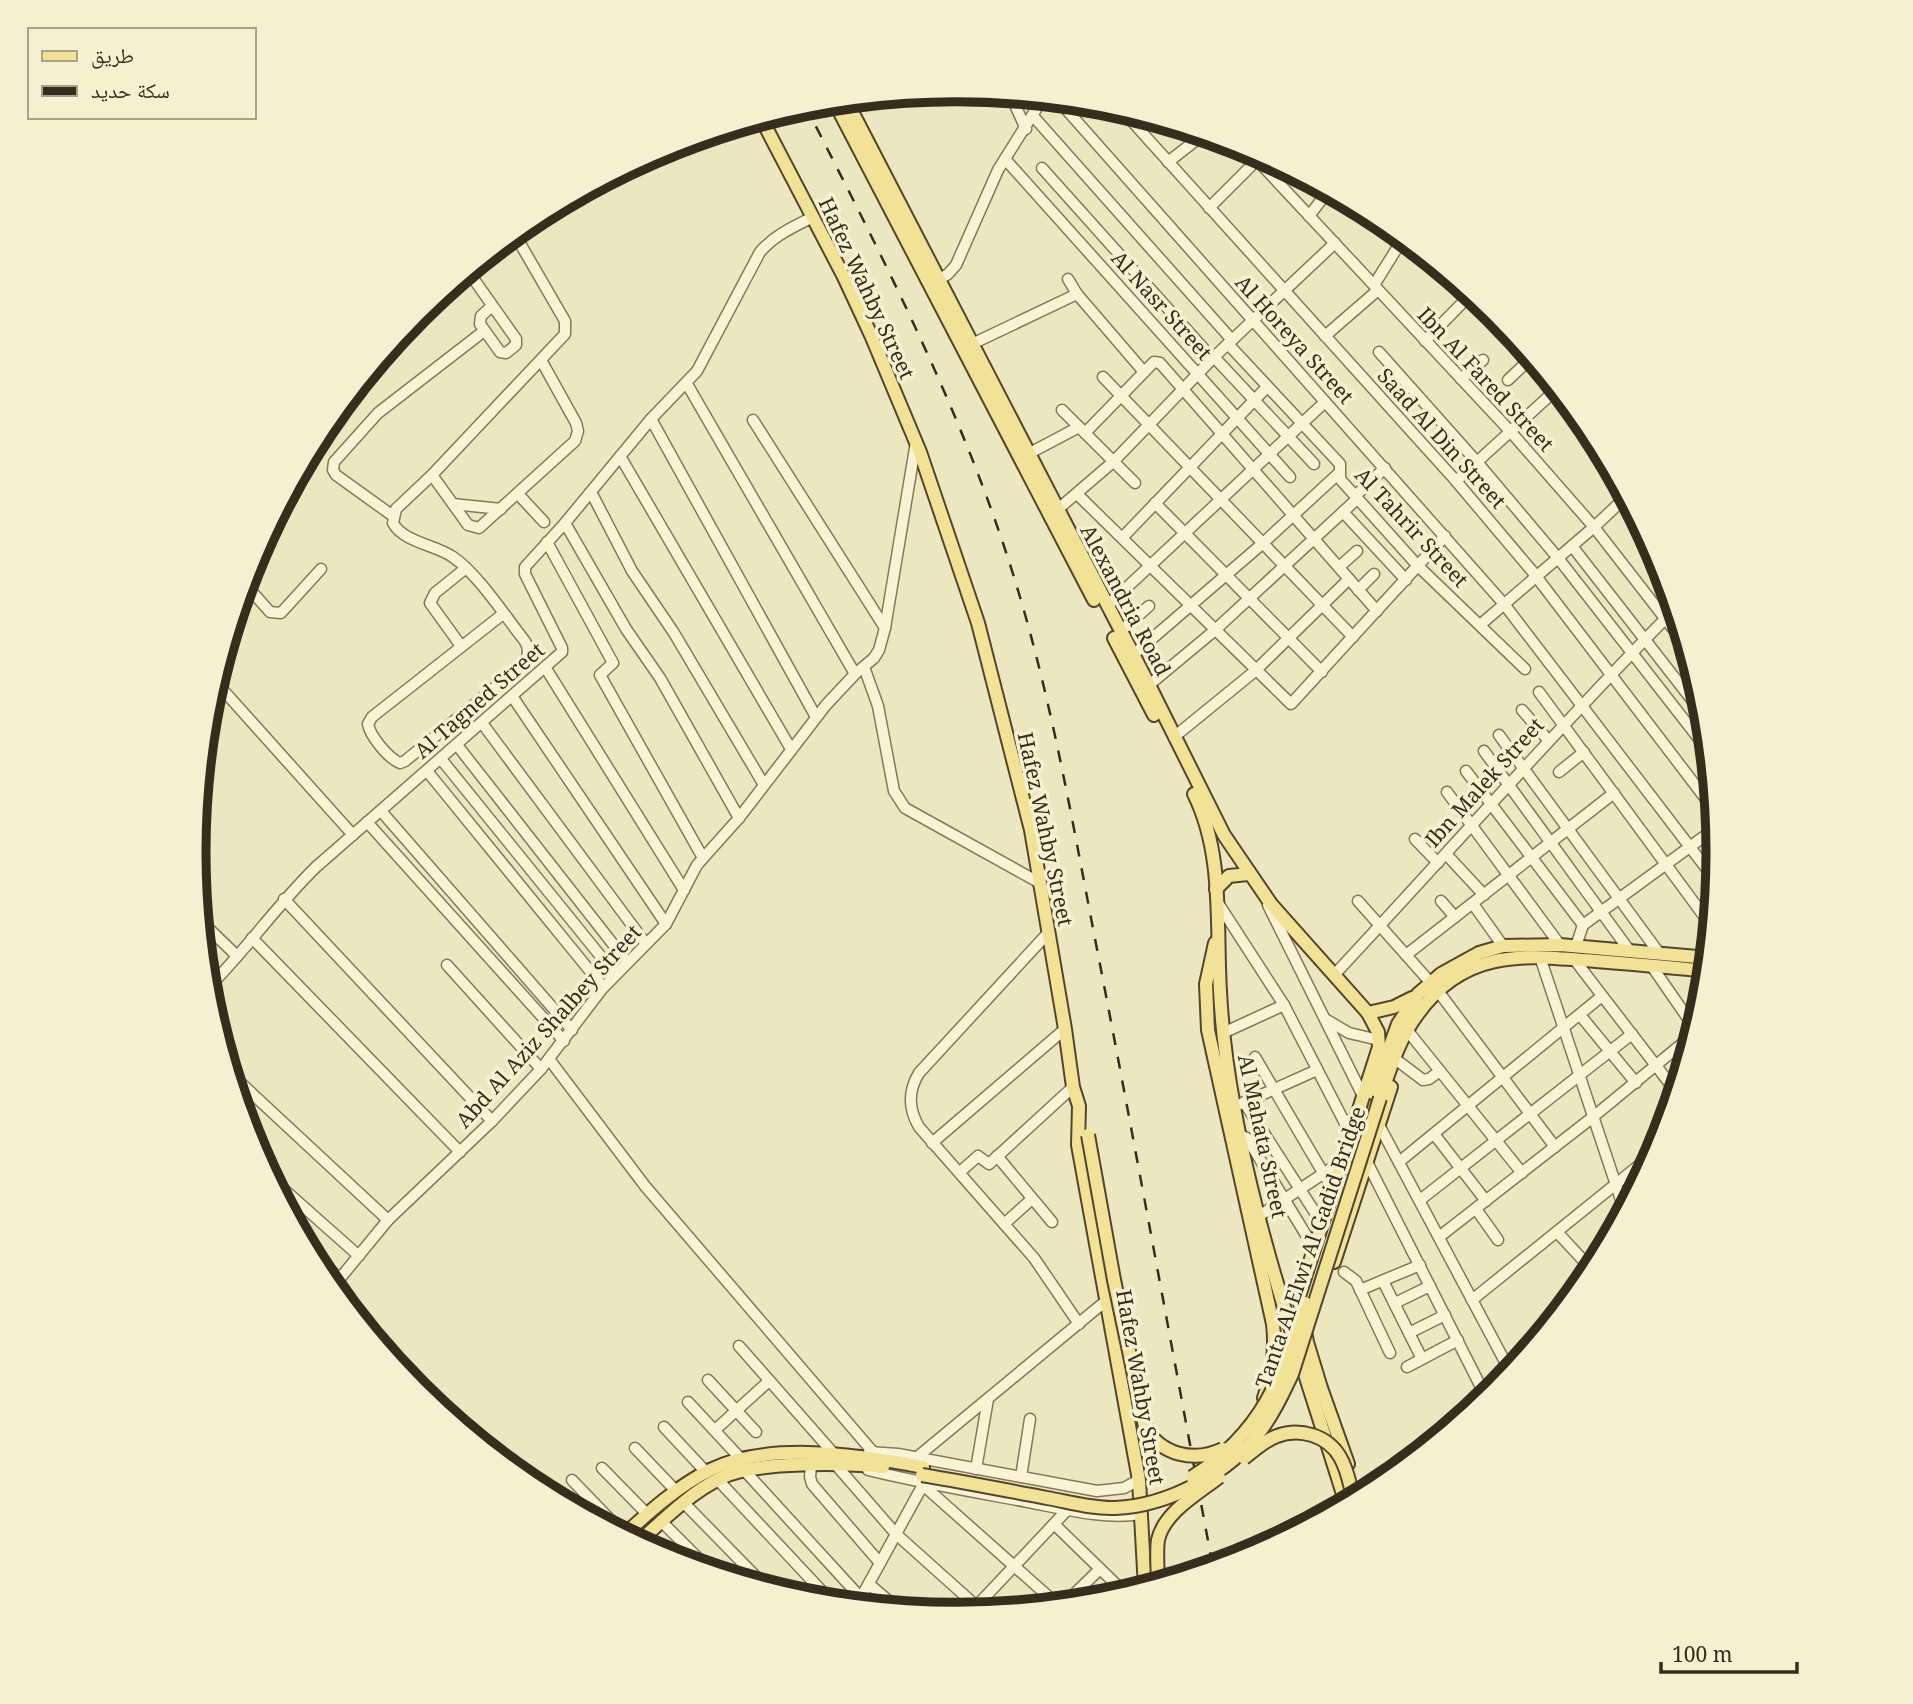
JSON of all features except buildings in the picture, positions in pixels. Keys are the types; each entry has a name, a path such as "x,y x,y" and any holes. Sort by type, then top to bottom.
{"main road":[{"name":"Alexandria Road","path":"851,109 1199,805 1212,843 1216,894"},
{"name":"Alexandria Road","path":"840,111 972,344 1224,835 1261,891 1368,1013 1374,1021 1379,1040"},
{"name":"Hafez Wahby Street","path":"765,126 871,335 916,442 978,622 1028,817 1073,1087 1079,1106 1079,1145 1139,1479 1144,1578"},
{"path":"1216,894 1229,876 1248,874"},
{"name":"Al Mahata Street","path":"1216,894 1223,1033 1239,1105 1240,1135 1283,1300 1343,1495"},
{"path":"1218,936 1212,949 1206,984 1208,1030 1275,1342 1271,1377 1253,1424"},
{"path":"1355,1487 1307,1342 1299,1296 1350,1133 1434,986 1466,959 1503,946 1560,945 1575,953 1698,970"},
{"path":"1368,1013 1394,1007 1434,986 1493,961 1524,956 1629,950 1700,957"},
{"path":"1372,1096 1398,1024 1418,994"},
{"path":"1372,1096 1379,1040"},
{"path":"1307,1342 1393,1080 1394,1058"},
{"name":"Tanta Al Elwi Al Gadid Bridge","path":"922,1474 1091,1498 1124,1500 1153,1493 1187,1479 1206,1467 1253,1424 1279,1378 1372,1096"},
{"name":"Tanta Al Elwi Al Gadid Bridge","path":"835,1460 854,1460 1113,1509 1170,1496 1228,1464 1261,1431 1292,1374 1372,1096"},
{"path":"1079,1106 1088,1135 1114,1280 1145,1427 1158,1444 1184,1455 1206,1455 1235,1442"},
{"path":"1283,1300 1299,1296"},
{"path":"1158,1575 1158,1540 1169,1518 1276,1436 1301,1432 1324,1440 1340,1457 1351,1490"},
{"path":"632,1528 676,1491 706,1472 742,1465 835,1460"},
{"path":"647,1535 684,1503 742,1465 811,1465 835,1460"}],"street":[{"path":"1015,104 1026,129"},
{"path":"935,282 956,265 1005,159 1038,106"},
{"name":"Al Horeya Street","path":"1067,110 1504,604 1706,868"},
{"name":"Al Tahrir Street","path":"1033,116 1267,387 1340,464 1340,478 1356,497 1418,566 1525,669"},
{"name":"Saad Al Din Street","path":"1133,123 1456,481 1537,576 1705,797"},
{"path":"1168,162 1196,140"},
{"name":"Al Nasr Street","path":"1005,159 1290,477"},
{"path":"1209,208 1254,164"},
{"path":"1042,168 1314,464"},
{"name":"Ibn Al Fared Street","path":"1271,171 1309,216 1510,431 1594,527 1672,628"},
{"path":"1309,216 1323,197"},
{"name":"Al Tagned Street","path":"217,978 284,899 560,654 562,648 524,569 651,419 687,384 707,355 760,253 776,237 813,217"},
{"path":"393,516 396,509 432,475 562,338 566,325 520,243"},
{"path":"1057,510 1113,462 1252,320 1335,243"},
{"path":"1325,336 1376,287 1398,246"},
{"path":"473,279 492,306 517,343 508,352 502,353 480,324 480,319 492,306"},
{"path":"1068,279 1077,294 1144,372"},
{"path":"972,344 1077,294"},
{"path":"1426,341 1465,301"},
{"path":"484,331 386,407 334,462 333,470 336,475 393,516 397,530 442,550 466,568 503,614 526,643 528,655 524,664 405,761 396,762 370,732 369,720 503,614"},
{"path":"1379,352 1558,558 1698,738"},
{"path":"432,475 468,525 476,528 484,525 575,441 576,423 541,360"},
{"path":"1461,379 1483,360"},
{"path":"1028,454 1082,430 1154,362 1160,363 1377,611"},
{"path":"1508,380 1526,363"},
{"path":"1103,377 1353,638"},
{"path":"687,384 855,674"},
{"path":"1122,538 1267,387"},
{"path":"1456,481 1551,394"},
{"path":"1108,606 1325,401"},
{"path":"1062,410 1135,483"},
{"path":"651,419 817,717"},
{"path":"752,420 886,628"},
{"name":"Abd Al Aziz Shalbey Street","path":"340,1279 388,1220 492,1121 541,1069 603,987 666,924 689,878 704,858 739,818 817,717 879,650 886,628 916,442"},
{"path":"620,456 791,749"},
{"path":"1149,685 1214,631 1343,512 1385,468"},
{"path":"1133,655 1226,576 1339,472"},
{"path":"591,492 632,570 674,633 765,785"},
{"path":"518,494 544,522"},
{"path":"1077,494 1289,704 1322,672 1446,536"},
{"path":"1480,625 1620,502"},
{"path":"1155,503 1322,672"},
{"path":"453,504 501,509"},
{"path":"1343,512 1406,580"},
{"path":"565,523 626,629 660,678 739,818"},
{"path":"547,542 613,663 600,672 600,675 704,858"},
{"path":"1572,546 1691,699"},
{"path":"1339,567 1357,551"},
{"path":"461,646 430,603 435,593 466,568"},
{"path":"253,592 270,612 281,613 321,569"},
{"path":"1358,590 1374,574"},
{"path":"1174,737 1255,671 1349,579"},
{"path":"1121,631 1149,606"},
{"name":"Ibn Malek Street","path":"1335,974 1548,740 1668,615"},
{"path":"545,667 684,890"},
{"path":"864,667 878,706 894,791 905,808 1040,883"},
{"path":"224,691 353,835"},
{"path":"1539,692 1704,916"},
{"path":"512,696 666,924"},
{"path":"1522,710 1548,740"},
{"path":"482,723 646,944"},
{"path":"1499,735 1659,953"},
{"path":"457,746 627,962"},
{"path":"1484,751 1629,950"},
{"path":"1559,772 1584,752"},
{"path":"441,759 615,974"},
{"path":"427,771 603,987"},
{"path":"1466,771 1583,925"},
{"path":"1447,792 1560,945"},
{"path":"1406,955 1614,793"},
{"path":"381,811 572,1030"},
{"path":"368,822 564,1041"},
{"path":"1670,1084 1602,996 1575,953 1578,934 1583,925 1706,834"},
{"path":"1415,839 1438,863"},
{"path":"1446,854 1484,895"},
{"path":"1261,891 1322,1017 1372,1096"},
{"path":"1216,894 1284,1005 1350,1133"},
{"path":"284,899 492,1121"},
{"path":"1358,901 1434,986 1555,1147"},
{"path":"1441,901 1455,917"},
{"path":"1473,904 1503,946"},
{"path":"210,930 237,956"},
{"path":"1048,933 919,1073 911,1090 911,1109 919,1127 932,1143 1034,1258 1079,1324"},
{"path":"252,938 460,1152"},
{"path":"1540,957 1621,1201"},
{"path":"447,965 541,1069"},
{"path":"1651,965 1687,1020"},
{"path":"1399,1162 1602,996"},
{"path":"1223,1033 1284,1005"},
{"path":"1580,1015 1636,1083"},
{"path":"1322,1017 1349,1033 1379,1040"},
{"path":"932,1143 1065,1029"},
{"path":"1407,1030 1522,1173"},
{"path":"1420,1200 1632,1034"},
{"path":"1439,1237 1636,1083 1682,1044"},
{"path":"1255,1057 1332,1188"},
{"path":"1394,1058 1423,1080 1440,1071"},
{"path":"550,1059 645,1186 873,1452 922,1474 1068,1509 1119,1516 1141,1514"},
{"path":"1317,1070 1239,1105 1300,1189 1321,1223"},
{"path":"244,1086 388,1220"},
{"path":"960,1172 978,1156 989,1164 1073,1087"},
{"path":"1379,1125 1506,1363"},
{"path":"1434,1134 1486,1201"},
{"path":"1240,1135 1247,1138 1314,1248"},
{"path":"997,1156 1052,1222"},
{"path":"1259,1216 1341,1162"},
{"path":"1367,1162 1482,1388"},
{"path":"1472,1300 1638,1166"},
{"path":"288,1193 359,1256"},
{"path":"1004,1224 1032,1199"},
{"path":"1476,1209 1498,1240"},
{"path":"1557,1232 1585,1262"},
{"path":"1360,1290 1420,1265"},
{"path":"1345,1272 1353,1277 1390,1353"},
{"path":"1383,1281 1422,1359"},
{"path":"1395,1303 1430,1286"},
{"path":"862,1596 896,1534 922,1474 988,1399 1107,1300"},
{"path":"1409,1333 1445,1315"},
{"path":"1407,1367 1458,1340"},
{"path":"739,1346 896,1534 967,1602"},
{"path":"709,1380 756,1432"},
{"path":"715,1430 769,1381"},
{"path":"976,1469 988,1399"},
{"path":"688,1402 715,1430 853,1595"},
{"path":"1021,1477 1030,1419"},
{"path":"664,1427 706,1472"},
{"path":"635,1448 676,1491"},
{"path":"854,1460 873,1452"},
{"path":"811,1465 812,1484 880,1563"},
{"path":"602,1468 647,1514"},
{"path":"922,1474 976,1469 1097,1491 1115,1490 1139,1479"},
{"path":"922,1474 1049,1597"},
{"path":"572,1480 604,1514"},
{"path":"718,1480 821,1590"},
{"path":"684,1503 754,1575"},
{"path":"985,1601 1068,1509"},
{"path":"661,1521 695,1555"},
{"path":"1054,1524 1117,1585"},
{"path":"1076,1592 1100,1569"},
{"path":"869,1584 886,1599"}],"railway":[{"path":"811,116 895,285 951,407 999,533 1032,640 1071,816 1211,1558"}]}
